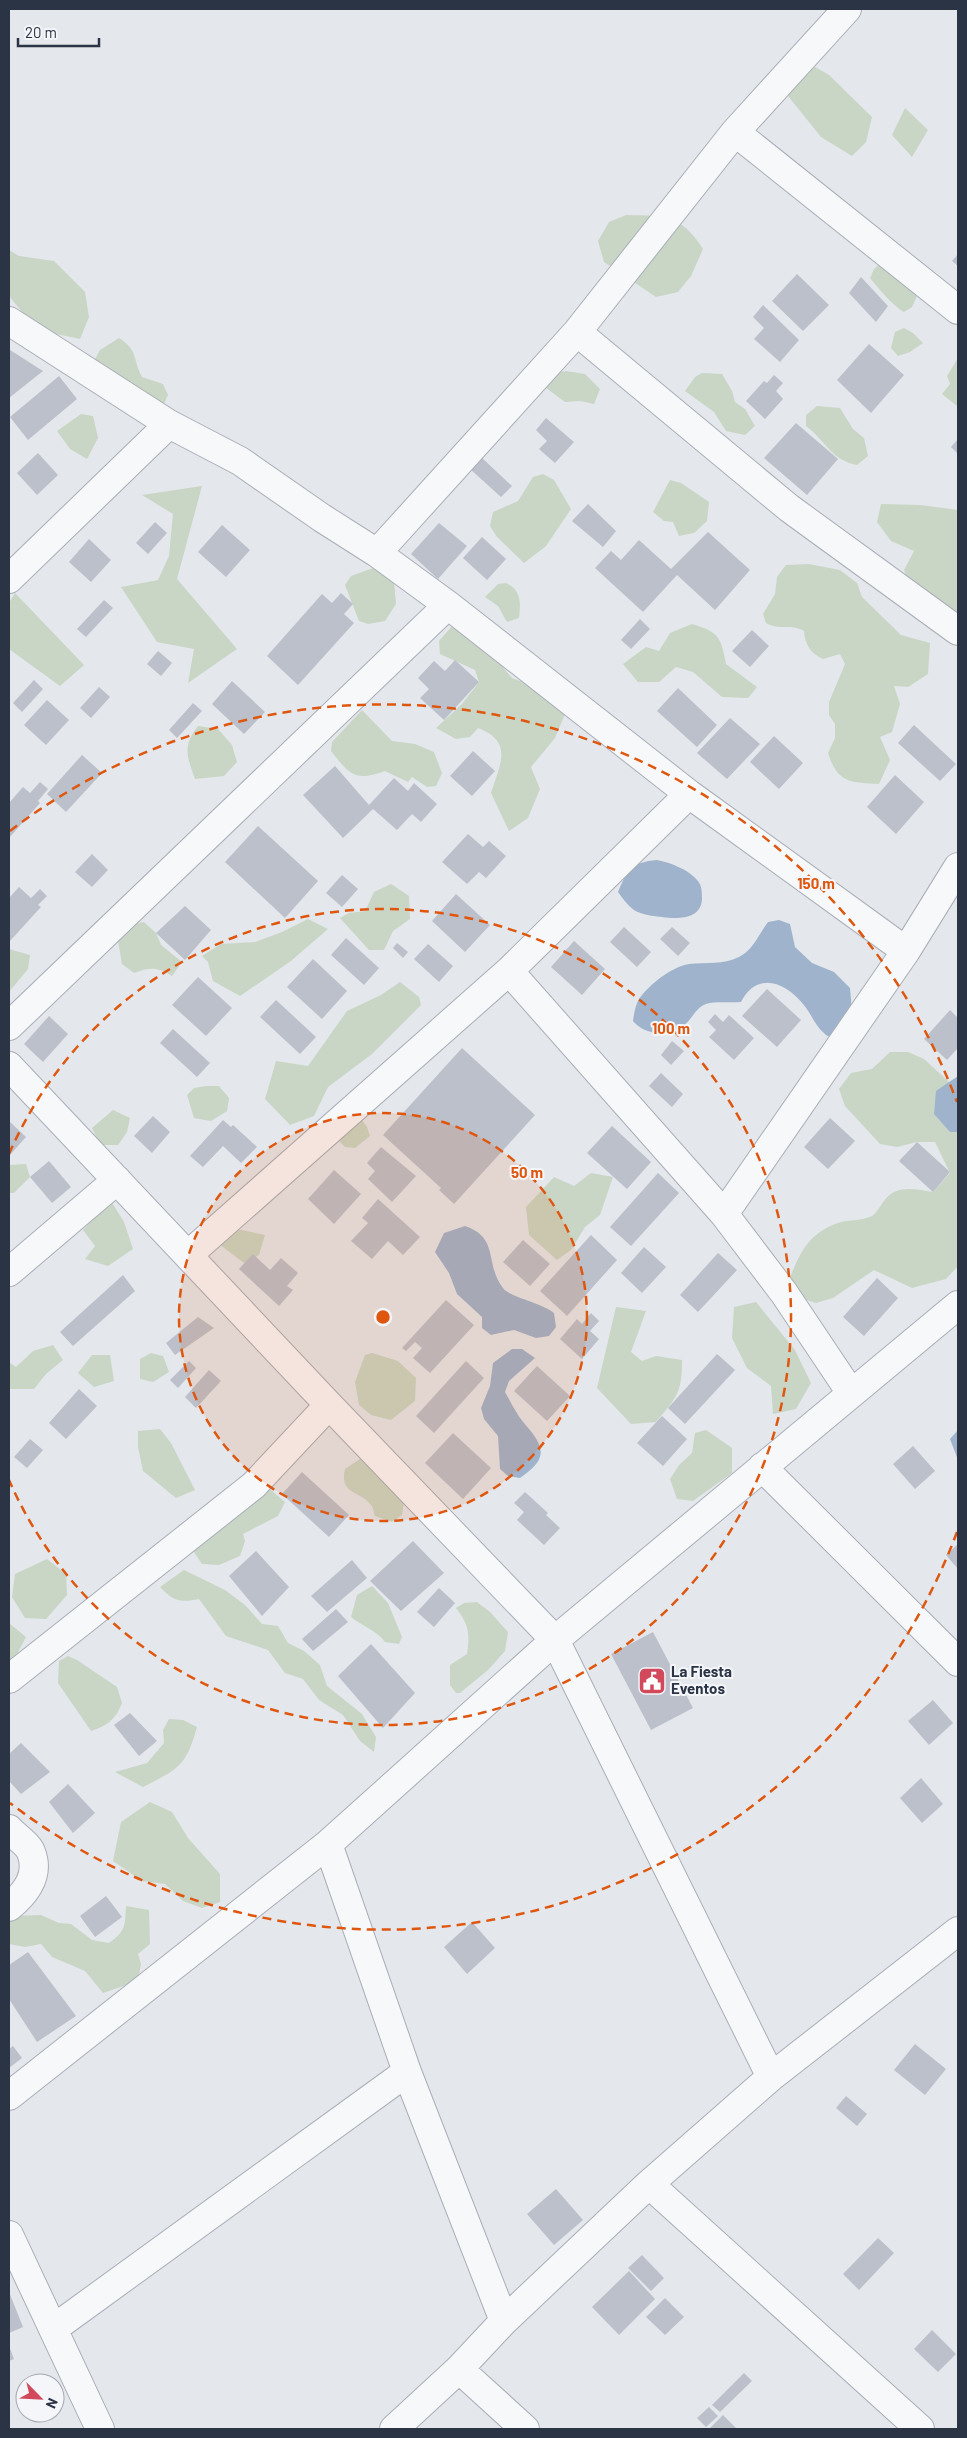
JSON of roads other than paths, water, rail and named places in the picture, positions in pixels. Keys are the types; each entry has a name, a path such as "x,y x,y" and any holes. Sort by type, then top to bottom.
{"street":[{"path":"377,553 577,332 736,132 847,9"},
{"path":"736,132 958,310"},
{"path":"9,320 169,424 240,461 322,518 377,553 448,605 689,794 906,951"},
{"path":"577,332 789,508 958,631"},
{"path":"9,579 169,424"},
{"path":"9,1026 448,605"},
{"path":"188,1255 509,971 689,794"},
{"path":"724,1214 906,951 958,867"},
{"path":"509,971 724,1214 784,1293 851,1393"},
{"path":"9,1066 329,1405 555,1640 771,2077"},
{"path":"9,1272 117,1180"},
{"path":"9,2096 328,1844 555,1640 958,1305"},
{"path":"9,1680 254,1485 329,1405"},
{"path":"762,1466 958,1662"},
{"path":"9,1829 31,1851 35,1873 22,1896 9,1906"},
{"path":"328,1844 407,2072 504,2321"},
{"path":"394,2429 459,2369 504,2321 649,2184 771,2077 958,1931"},
{"path":"53,2328 407,2072"},
{"path":"649,2184 920,2429"},
{"path":"9,2235 100,2429"},
{"path":"459,2369 525,2429"}],"water":[{"path":"657,860 684,870 699,883 702,894 701,906 693,914 687,917 674,918 641,913 632,908 618,892 624,878 631,869 641,863"},
{"path":"779,920 790,924 795,947 812,963 834,972 850,988 852,1011 834,1038 826,1035 821,1030 796,996 788,990 771,983 755,986 741,1002 706,1004 699,1008 683,1026 670,1032 650,1032 644,1030 633,1021 639,999 661,977 689,964 733,960 744,954 752,946 768,922"},
{"path":"958,1076 958,1132 950,1132 934,1114 936,1091"},
{"path":"465,1226 483,1237 490,1252 497,1279 506,1291 549,1309 554,1313 556,1327 549,1336 536,1338 514,1330 491,1335 482,1328 482,1317 457,1294 449,1273 435,1252 444,1233"},
{"path":"512,1349 522,1349 535,1358 509,1381 505,1392 518,1416 536,1438 541,1452 536,1464 520,1478 508,1476 500,1469 498,1436 484,1419 481,1408 490,1386 493,1363"},
{"path":"958,1430 958,1460 950,1439"}],"place":[{"name":"La Fiesta Eventos","path":"652,1681"}]}
